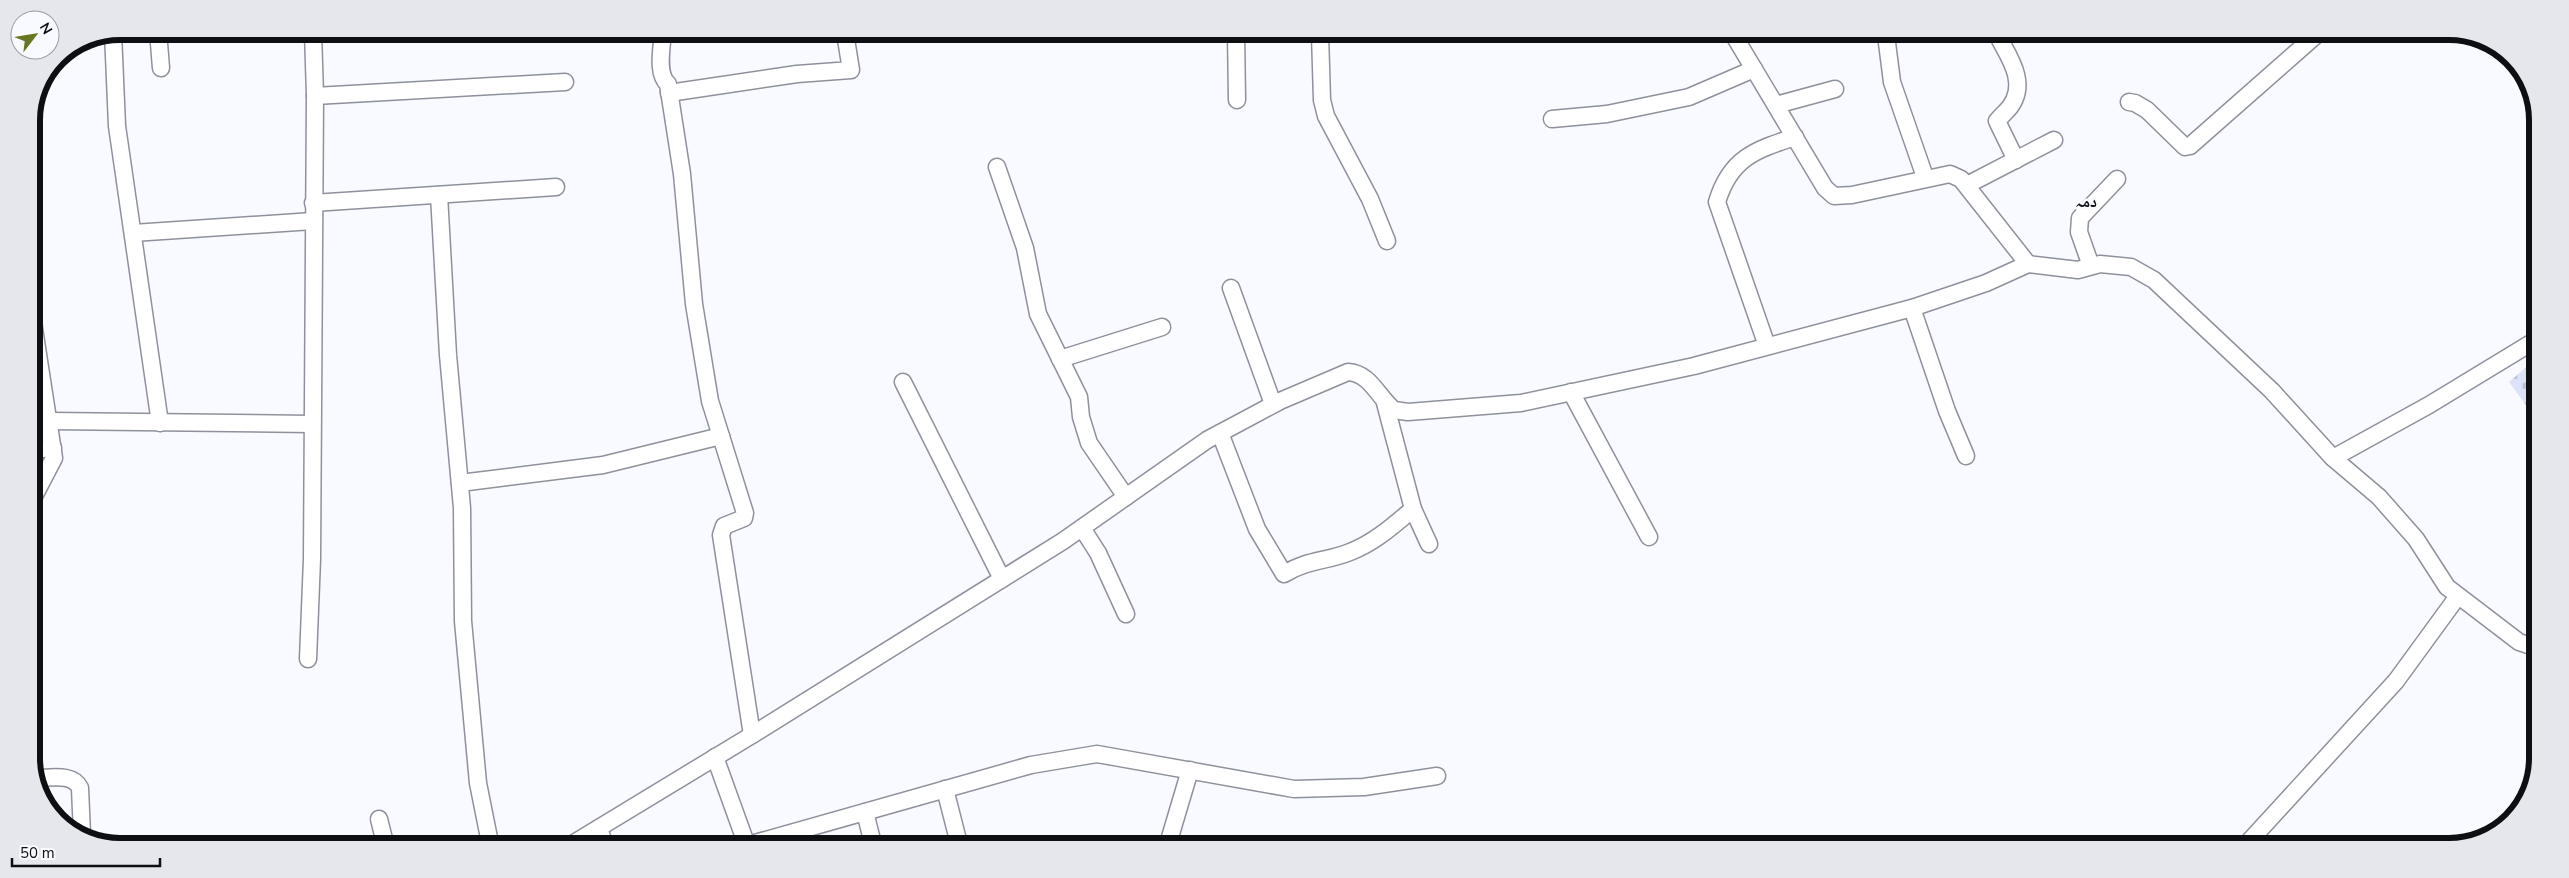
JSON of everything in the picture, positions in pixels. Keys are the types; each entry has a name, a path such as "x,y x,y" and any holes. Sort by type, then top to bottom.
{"street":[{"path":"159,40 161,68"},
{"path":"308,660 312,559 315,96 313,40"},
{"path":"663,40 661,72 669,92 682,174 694,304 710,401 745,514 744,518 724,526 720,535 752,735"},
{"path":"669,92 797,74 851,70 846,40"},
{"path":"1236,40 1237,100"},
{"path":"1320,40 1322,100 1326,116 1370,199 1387,241"},
{"path":"1736,40 1825,188 1834,196 1852,195 1950,174 1961,179 2028,264"},
{"path":"1887,40 1892,82 1925,178"},
{"path":"2000,40 2016,72 2018,86 2011,106 1997,121 2016,160"},
{"path":"2129,102 2142,106 2185,148 2190,146 2310,40"},
{"path":"113,41 117,126 160,423"},
{"path":"1552,119 1607,114 1689,97 1754,70"},
{"path":"315,96 565,82"},
{"path":"1776,105 1835,89"},
{"path":"1766,346 1717,202 1723,181 1735,166 1765,147 1795,137"},
{"path":"1967,186 2054,140"},
{"path":"997,167 1025,248 1038,314 1079,397 1081,417 1089,443 1126,497"},
{"path":"2091,266 2079,232 2080,218 2117,179"},
{"path":"313,203 556,187"},
{"path":"439,195 448,355 462,508 463,621 478,783 489,838"},
{"path":"133,233 313,221"},
{"path":"602,835 715,757 1082,528 1220,433 1273,404 1348,372 1358,372 1367,379 1385,403 1394,410 1408,412 1521,403 1694,366 1912,308 1986,283 2028,264 2078,270 2100,264 2132,267 2154,280 2272,390 2333,458 2379,496 2416,539 2447,587 2519,642 2529,645"},
{"path":"1231,288 1273,404"},
{"path":"1912,308 1947,411 1966,456"},
{"path":"1060,359 1162,327"},
{"path":"2333,458 2429,405 2529,344"},
{"path":"40,366 54,458 40,486"},
{"path":"903,382 1002,578"},
{"path":"1571,392 1649,537"},
{"path":"1385,403 1413,509 1429,544"},
{"path":"49,422 312,424"},
{"path":"1220,433 1258,529 1284,574 1302,563 1350,552 1383,534 1413,509"},
{"path":"460,483 603,465 721,436"},
{"path":"40,449 53,448"},
{"path":"1082,528 1098,553 1126,614"},
{"path":"2252,838 2396,681 2458,596"},
{"path":"773,838 1031,765 1097,754 1294,790 1364,787 1437,776"},
{"path":"715,757 744,838"},
{"path":"1170,838 1190,770"},
{"path":"43,778 73,778 78,783 80,788 82,828"},
{"path":"945,790 957,838"},
{"path":"865,812 872,838"},
{"path":"379,819 385,838"}],"green space":[{"path":"2529,365 2529,409 2509,382"}],"district":[{"name":"دمہ","path":"2086,202"}]}
